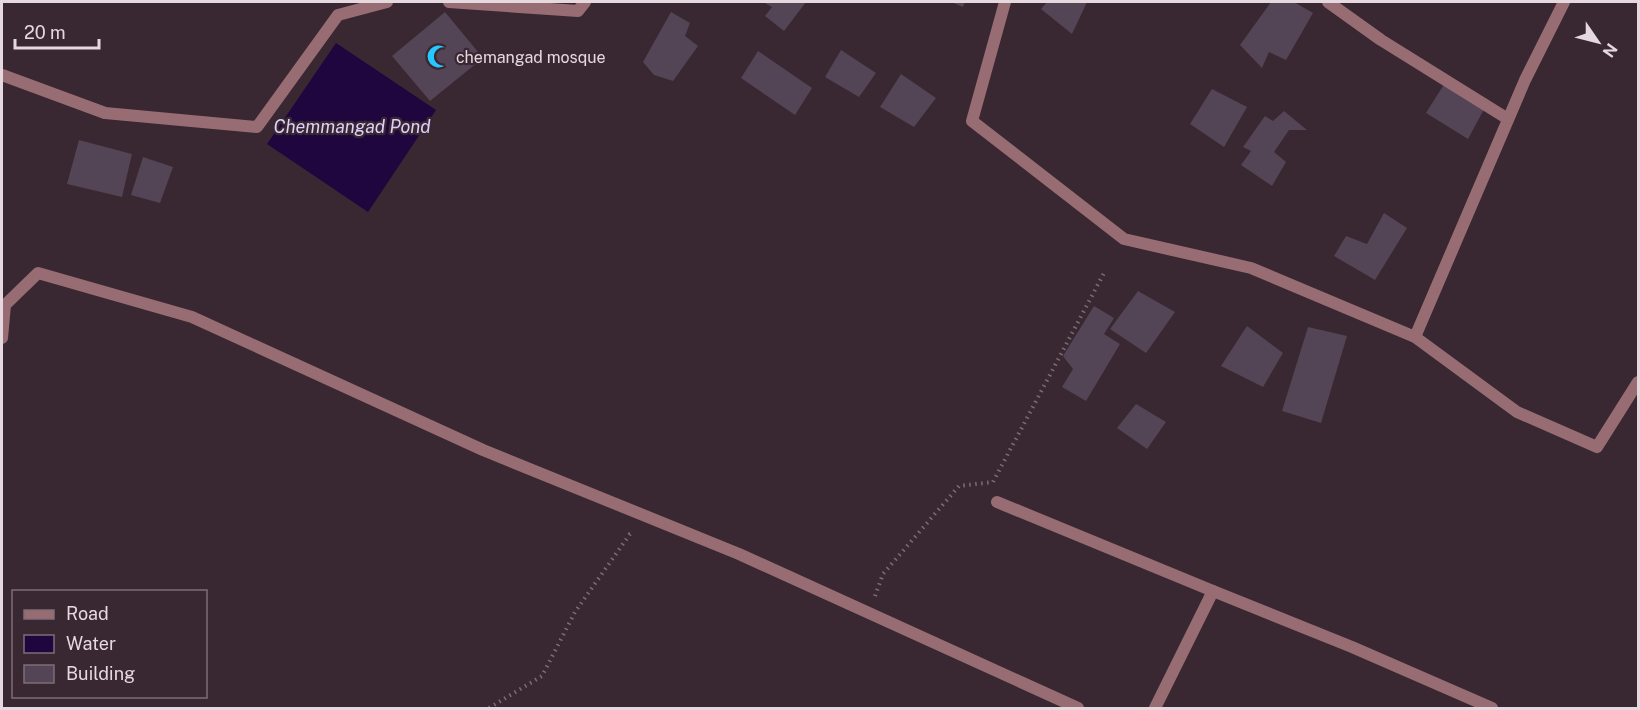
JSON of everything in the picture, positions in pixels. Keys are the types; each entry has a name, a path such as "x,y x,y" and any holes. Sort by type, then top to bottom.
{"street":[{"path":"2,75 105,113 257,127 338,15 387,2"},
{"path":"449,2 578,11 585,2"},
{"path":"1005,2 972,120 1124,239 1251,268 1415,337 1517,412 1597,447 1638,382"},
{"path":"1328,2 1381,40 1508,119"},
{"path":"1415,337 1508,119 1564,2"},
{"path":"2,338 5,305 38,273 192,317 483,450 739,554 1078,708"},
{"path":"997,502 1352,647 1492,708"},
{"path":"1155,708 1214,591"}],"path":[{"path":"869,613 883,574 959,486 993,482 1104,273"},
{"path":"489,708 542,676 575,612 630,534 659,522"}],"water":[{"name":"Chemmangad Pond","path":"336,43 436,110 368,212 267,144"}],"building":[{"path":"763,2 806,2 784,31 765,16 772,7"},
{"path":"951,2 965,2 963,7"},
{"path":"1047,2 1087,2 1072,34 1041,9"},
{"path":"1271,2 1294,2 1313,13 1286,60 1269,52 1262,68 1240,45"},
{"name":"chemangad mosque","path":"445,12 483,58 430,101 392,56"},
{"path":"671,12 690,23 685,36 698,46 673,81 654,75 643,62"},
{"path":"841,50 876,73 859,97 825,77"},
{"path":"758,51 812,88 795,115 741,78"},
{"path":"901,74 936,98 914,127 880,107"},
{"path":"1448,78 1489,100 1468,139 1426,113"},
{"path":"1212,89 1247,107 1224,147 1190,124"},
{"path":"1284,111 1307,130 1289,130 1274,152 1286,162 1272,186 1241,165 1251,151 1243,147 1265,116 1273,121"},
{"path":"79,140 132,154 122,197 67,184"},
{"path":"143,157 173,167 160,203 131,195"},
{"path":"1384,213 1407,228 1375,280 1334,256 1346,236 1367,244"},
{"path":"1138,291 1175,312 1146,353 1110,329"},
{"path":"1094,306 1114,318 1104,334 1120,344 1086,401 1062,387 1073,369 1063,356"},
{"path":"1247,326 1283,353 1263,387 1221,366"},
{"path":"1308,327 1347,336 1321,423 1282,411"},
{"path":"1136,404 1166,422 1147,449 1117,428"}],"place":[{"name":"chemangad mosque","path":"438,57"}]}
